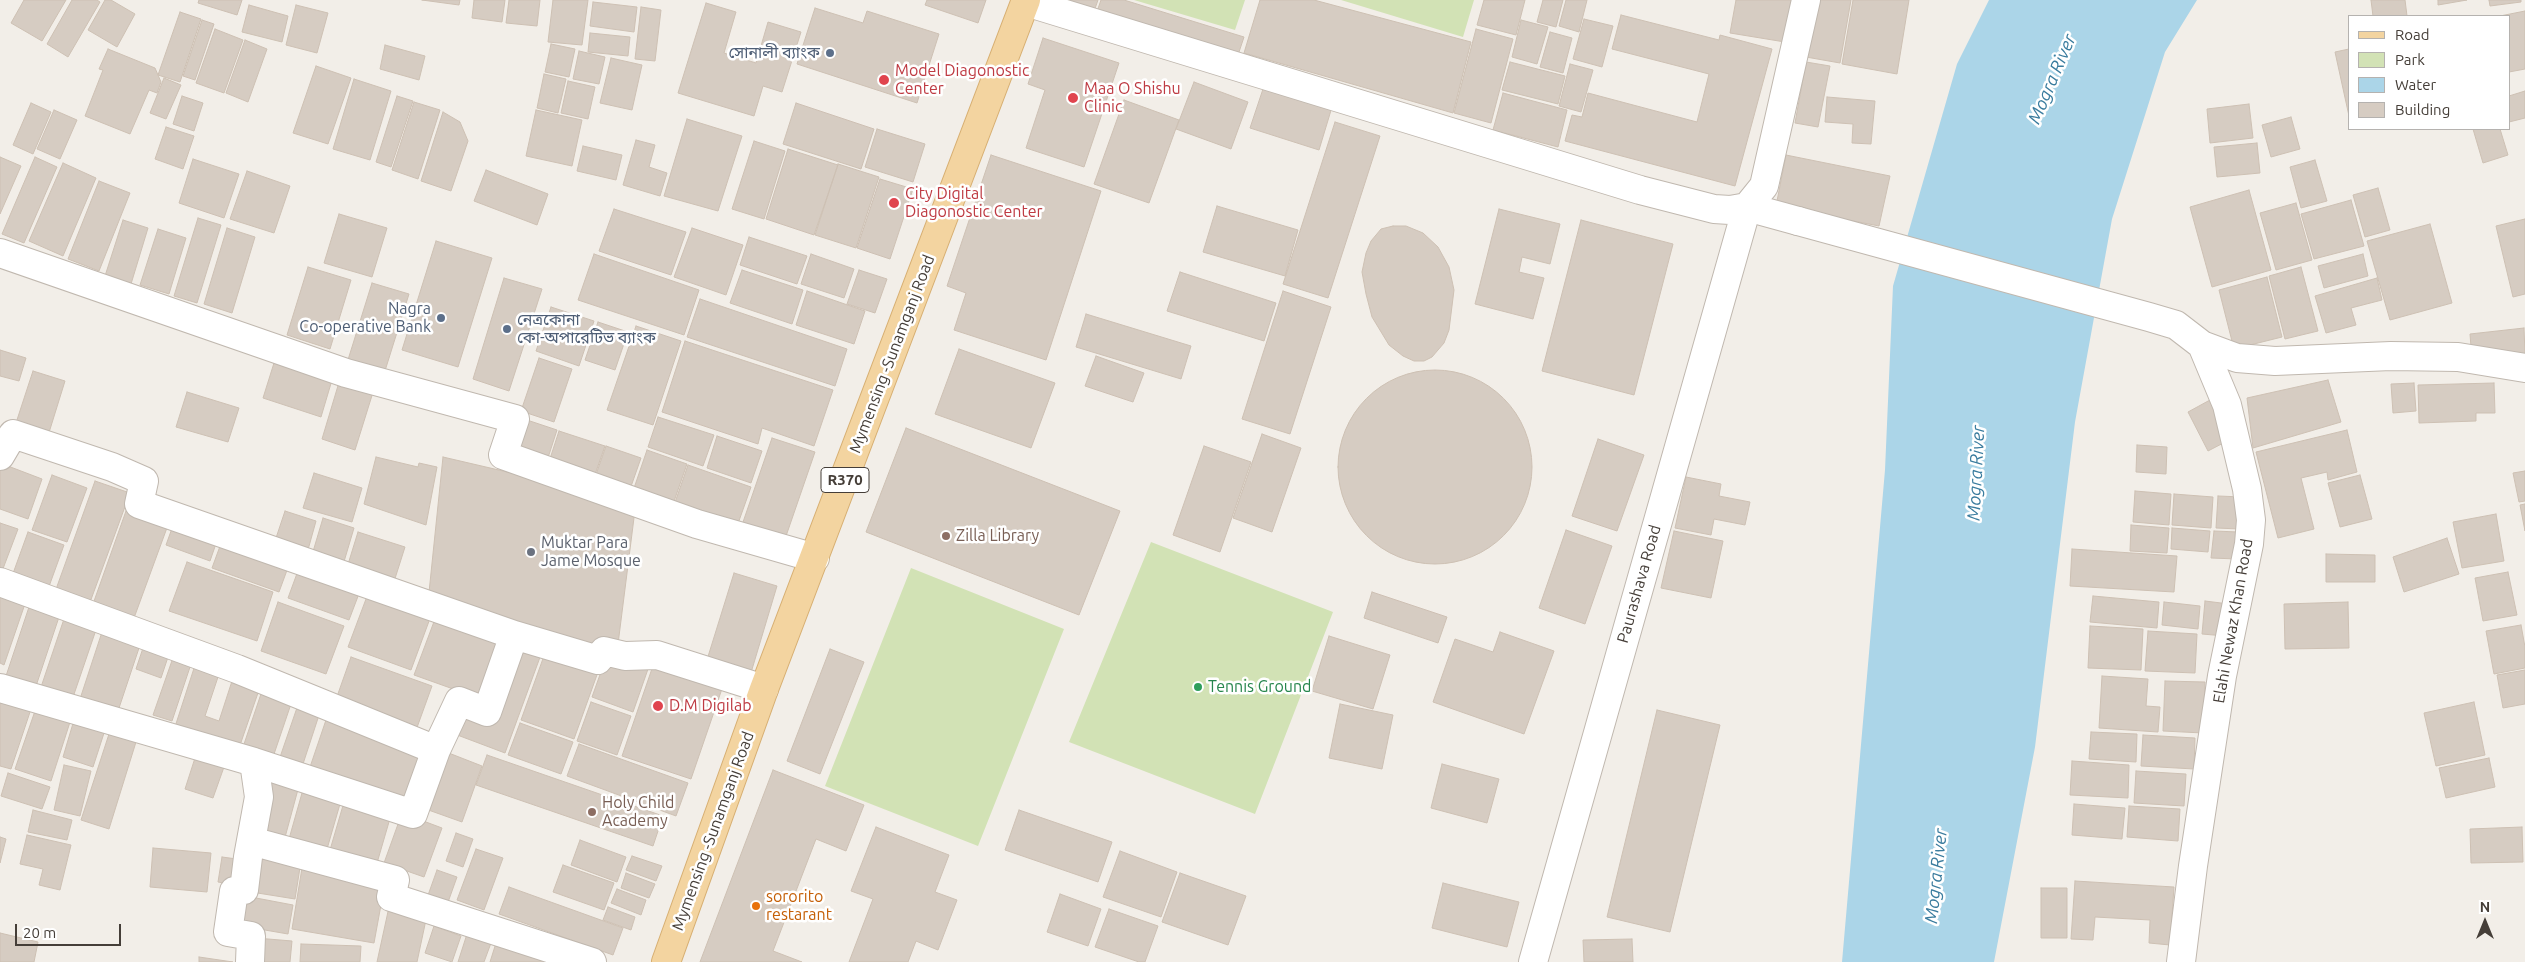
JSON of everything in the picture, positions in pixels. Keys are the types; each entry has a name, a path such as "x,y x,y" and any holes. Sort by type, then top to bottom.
{"main road":[{"name":"Mymensing -Sunamganj Road","path":"666,962 764,689 1026,1"}],"street":[{"path":"1026,1 1640,190 1714,209 1730,210 1747,207 1764,186 1806,0"},
{"name":"Elahi Newaz Khan Road","path":"1747,207 2149,317 2176,326 2202,346 2227,405 2247,489 2250,520 2249,544 2221,685 2193,866 2181,962"},
{"name":"Paurashava Road","path":"1533,962 1747,207"},
{"path":"0,253 346,373 515,419 503,455 697,524 815,558"},
{"path":"2202,346 2237,358 2275,361 2391,356 2458,357 2525,368"},
{"path":"0,456 13,434 112,467 144,481 139,504 514,635 598,660 604,651 625,656 657,655 764,689"},
{"path":"0,582 237,669 436,750"},
{"path":"0,688 254,762 413,814 436,750 460,700 487,712 514,635"},
{"path":"250,962 251,936 228,932 234,891 244,890 259,797 254,762"},
{"path":"251,841 308,854 395,880 391,897 592,962"}],"green space":[{"path":"1134,0 1245,0 1235,30"},
{"path":"1341,0 1474,0 1463,37"},
{"name":"Tennis Ground","path":"1151,542 1333,612 1255,814 1069,742"},
{"path":"911,568 1064,629 978,846 825,786"}],"water":[{"name":"Mogra River","path":"1989,0 2197,0 2165,52 2112,219 2075,422 2035,747 1994,962 1842,962 1885,470 1893,286 1957,64"}],"building":[{"path":"24,0 66,0 42,41 11,23"},
{"path":"72,0 97,0 100,2 68,57 47,44"},
{"path":"105,0 111,0 135,14 117,47 88,30"},
{"path":"199,0 242,0 237,15 198,3"},
{"path":"422,0 460,0 459,5"},
{"path":"474,0 505,0 502,22 472,18"},
{"path":"509,0 540,0 537,26 506,23"},
{"path":"553,0 588,0 582,45 548,42"},
{"path":"927,0 986,0 978,23 925,5"},
{"path":"1060,0 1098,0 1091,20"},
{"path":"1101,0 1124,0 1244,37 1235,64 1094,20"},
{"path":"1260,0 1314,0 1471,42 1453,113 1244,53"},
{"path":"1484,0 1525,0 1516,35 1477,25"},
{"path":"1543,0 1563,0 1556,27 1537,22"},
{"path":"1566,0 1587,0 1579,32 1559,26"},
{"path":"1736,0 1798,0 1791,43 1730,33"},
{"path":"1817,0 1851,0 1840,63 1806,57"},
{"path":"1853,0 1909,0 1897,74 1842,64"},
{"path":"2371,0 2405,0 2407,15 2373,15"},
{"path":"2438,0 2467,0 2438,5"},
{"path":"2489,0 2521,0 2521,2 2490,6"},
{"path":"593,2 637,7 634,32 590,26"},
{"path":"706,3 736,12 724,53 756,63 768,22 801,32 782,92 763,86 754,116 678,93"},
{"path":"249,5 288,16 282,42 242,32"},
{"path":"296,5 328,13 317,53 286,45"},
{"path":"641,7 661,10 655,61 635,59"},
{"path":"815,8 863,23 867,11 939,34 917,103 797,64"},
{"path":"2525,11 2525,69 2510,72 2510,15 2505,15"},
{"path":"180,12 201,19 180,82 158,75"},
{"path":"1621,15 1719,40 1720,35 1772,49 1735,186 1565,141 1572,115 1582,117 1588,93 1697,122 1709,74 1612,49"},
{"path":"1584,19 1613,26 1602,67 1573,59"},
{"path":"202,20 214,24 195,80 183,76"},
{"path":"1521,20 1548,27 1537,64 1512,57"},
{"path":"215,29 243,40 224,93 196,83"},
{"path":"1476,29 1513,39 1491,123 1454,113"},
{"path":"1550,32 1572,38 1563,73 1540,67"},
{"path":"590,33 630,37 628,56 588,52"},
{"path":"1043,38 1119,63 1084,167 1026,148 1045,90 1028,84"},
{"path":"245,40 267,49 248,102 226,93"},
{"path":"551,44 575,49 569,77 545,72"},
{"path":"385,45 425,56 419,80 380,69"},
{"path":"108,49 155,68 161,82 157,93 149,90 130,134 85,116 103,70 99,69"},
{"path":"2348,49 2348,111 2335,52"},
{"path":"579,51 605,57 599,84 573,79"},
{"path":"611,58 642,65 632,110 600,103"},
{"path":"1510,62 1565,76 1558,104 1502,90"},
{"path":"1806,62 1830,66 1818,127 1795,123"},
{"path":"1570,64 1593,70 1581,112 1559,106"},
{"path":"316,66 351,78 328,144 293,133"},
{"path":"544,74 566,79 558,113 537,108"},
{"path":"164,78 181,85 166,119 150,113"},
{"path":"354,79 391,91 370,160 333,149"},
{"path":"568,81 595,87 588,119 561,113"},
{"path":"1194,82 1248,102 1231,149 1176,129"},
{"path":"1264,86 1332,107 1319,150 1250,128"},
{"path":"2525,91 2525,118 2510,122 2510,96"},
{"path":"1503,93 1567,110 1558,147 1493,130"},
{"path":"182,96 203,103 194,131 173,124"},
{"path":"397,96 413,101 391,167 376,162"},
{"path":"1827,97 1875,101 1871,144 1852,143 1853,124 1825,122"},
{"path":"1124,100 1179,120 1149,203 1094,184"},
{"path":"414,102 440,110 418,179 392,170"},
{"path":"31,103 51,112 33,154 13,145"},
{"path":"796,103 874,129 861,169 783,144"},
{"path":"2249,104 2253,138 2210,143 2207,109"},
{"path":"54,110 77,120 60,159 37,149"},
{"path":"536,110 582,120 572,166 526,156"},
{"path":"443,112 460,122 468,141 451,191 421,181"},
{"path":"2291,117 2300,149 2271,157 2262,125"},
{"path":"687,119 742,136 718,211 664,196"},
{"path":"1335,122 1380,136 1328,298 1283,284"},
{"path":"166,127 194,136 183,169 155,159"},
{"path":"877,129 925,144 913,182 865,167"},
{"path":"2473,130 2500,130 2508,155 2483,163"},
{"path":"636,140 655,145 649,167 667,173 660,196 623,185"},
{"path":"754,141 785,151 764,219 732,209"},
{"path":"2257,143 2260,173 2217,177 2214,147"},
{"path":"583,146 622,155 616,180 577,171"},
{"path":"788,149 838,165 814,235 766,219"},
{"path":"991,155 1101,191 1046,360 954,330 966,293 947,286"},
{"path":"1786,155 1890,176 1879,226 1776,206"},
{"path":"0,157 21,166 0,214"},
{"path":"35,157 57,167 24,243 2,234"},
{"path":"193,159 239,174 224,218 179,203"},
{"path":"2315,160 2327,201 2301,208 2290,167"},
{"path":"63,163 96,178 63,256 29,241"},
{"path":"838,164 879,177 856,248 815,235"},
{"path":"486,170 548,194 537,225 474,201"},
{"path":"247,171 290,186 274,233 230,219"},
{"path":"880,179 913,189 890,259 857,248"},
{"path":"99,181 130,193 99,271 68,259"},
{"path":"2378,188 2390,230 2365,237 2353,195"},
{"path":"2249,190 2271,270 2212,287 2190,207"},
{"path":"2351,200 2364,246 2314,259 2301,214"},
{"path":"2296,203 2312,260 2276,270 2260,213"},
{"path":"1217,206 1298,230 1285,276 1203,252"},
{"path":"614,209 686,232 671,275 599,251"},
{"path":"1499,209 1560,224 1550,264 1522,257 1519,272 1544,278 1533,319 1475,304"},
{"path":"339,214 387,228 372,277 324,263"},
{"path":"198,218 221,225 197,303 174,296"},
{"path":"2525,219 2525,294 2513,297 2496,226"},
{"path":"123,220 148,228 131,284 105,276"},
{"path":"1581,220 1673,244 1634,395 1542,371"},
{"path":"2430,224 2452,303 2390,320 2367,241"},
{"path":"1393,226 1406,226 1423,233 1438,247 1449,267 1454,290 1449,330 1444,343 1432,357 1424,361 1414,361 1403,356 1389,345 1372,317 1366,294 1362,272 1366,253 1371,241 1381,229"},
{"path":"227,228 255,237 232,313 204,304"},
{"path":"692,228 743,245 726,295 674,277"},
{"path":"158,229 186,238 169,294 140,285"},
{"path":"749,237 807,256 797,284 740,265"},
{"path":"436,241 492,258 458,367 402,350"},
{"path":"594,254 699,290 684,335 578,300"},
{"path":"811,254 854,269 844,298 801,284"},
{"path":"2363,254 2368,276 2324,288 2318,266"},
{"path":"308,267 351,280 330,349 287,335"},
{"path":"2301,267 2318,331 2285,339 2269,276"},
{"path":"742,270 803,290 792,324 730,303"},
{"path":"859,270 887,279 875,313 847,304"},
{"path":"1180,272 1276,303 1264,341 1167,311"},
{"path":"2267,277 2282,337 2234,349 2219,290"},
{"path":"504,278 542,289 509,391 473,379"},
{"path":"2377,278 2382,300 2351,308 2356,325 2326,333 2315,296"},
{"path":"372,283 409,294 384,374 347,363"},
{"path":"807,291 865,311 854,344 796,325"},
{"path":"1283,291 1331,307 1290,434 1242,419"},
{"path":"700,299 847,349 835,386 687,337"},
{"path":"551,307 594,321 579,366 536,351"},
{"path":"1086,314 1191,346 1181,379 1076,347"},
{"path":"598,322 628,332 615,370 585,360"},
{"path":"636,326 681,341 653,425 607,410"},
{"path":"2524,328 2525,355 2472,360 2470,334"},
{"path":"685,341 833,390 814,446 762,428 758,444 662,412"},
{"path":"959,349 1055,383 1031,448 935,414"},
{"path":"0,350 26,358 19,381 0,376"},
{"path":"1096,356 1144,373 1133,402 1085,386"},
{"path":"539,358 572,369 554,422 521,411"},
{"path":"274,363 332,380 321,417 263,398"},
{"path":"1425,370 1445,370 1481,381 1504,398 1516,413 1525,430 1532,457 1532,477 1525,504 1516,521 1504,536 1489,548 1472,557 1445,564 1425,564 1389,553 1373,542 1360,529 1349,513 1342,495 1338,477 1338,457 1349,421 1360,405 1373,392 1389,381 1407,374"},
{"path":"33,371 65,381 47,439 14,429"},
{"path":"340,379 374,389 355,450 322,439"},
{"path":"2328,380 2341,422 2253,448 2247,398"},
{"path":"2414,383 2416,411 2393,413 2391,384"},
{"path":"2494,383 2495,413 2476,413 2476,421 2419,423 2418,385"},
{"path":"187,392 239,408 228,442 176,427"},
{"path":"2210,400 2231,439 2208,451 2188,412"},
{"path":"518,417 557,430 545,467 506,454"},
{"path":"658,417 714,435 703,466 648,447"},
{"path":"906,428 1120,511 1079,615 866,532"},
{"path":"2347,430 2357,472 2328,480 2327,472 2301,478 2314,529 2278,538 2256,452"},
{"path":"559,431 605,446 592,483 547,468"},
{"path":"1262,434 1301,448 1272,532 1233,518"},
{"path":"717,436 762,451 751,483 707,468"},
{"path":"772,438 815,452 785,539 742,525"},
{"path":"1598,439 1644,455 1617,531 1572,516"},
{"path":"2137,445 2167,447 2166,474 2136,472"},
{"path":"606,446 641,458 628,495 593,483"},
{"path":"1204,446 1251,462 1220,552 1173,535"},
{"path":"647,450 687,464 671,510 631,497"},
{"path":"376,457 418,467 419,463 437,467 426,525 364,504"},
{"name":"Muktar Para Jame Mosque","path":"443,457 636,502 617,652 428,602"},
{"path":"0,463 42,479 28,519 0,509"},
{"path":"688,465 751,487 735,532 672,511"},
{"path":"2525,471 2525,501 2519,502 2513,473"},
{"path":"314,473 362,488 352,522 303,508"},
{"path":"52,475 87,488 67,542 32,530"},
{"path":"2360,475 2372,519 2340,527 2328,483"},
{"path":"1686,477 1721,484 1719,496 1750,502 1745,525 1714,519 1711,535 1675,528"},
{"path":"95,481 130,493 89,605 55,592"},
{"path":"2135,491 2171,494 2169,525 2133,522"},
{"path":"2174,494 2213,497 2211,528 2172,525"},
{"path":"2218,496 2242,497 2240,529 2216,528"},
{"path":"2525,504 2525,531 2520,505"},
{"path":"126,511 168,525 134,618 93,604"},
{"path":"285,511 316,521 306,557 273,547"},
{"path":"2496,514 2504,561 2462,568 2453,522"},
{"path":"323,518 354,528 343,565 312,555"},
{"path":"175,520 219,535 210,561 166,545"},
{"path":"0,523 18,529 1,574 0,574"},
{"path":"2131,525 2169,528 2167,553 2130,551"},
{"path":"2172,528 2210,531 2208,552 2171,549"},
{"path":"1566,530 1612,546 1585,624 1539,608"},
{"path":"1674,531 1723,541 1711,598 1661,588"},
{"path":"2214,531 2238,532 2237,559 2211,558"},
{"path":"28,532 64,545 47,592 11,579"},
{"path":"358,532 405,547 392,588 345,574"},
{"path":"223,538 290,562 279,592 212,568"},
{"path":"2447,538 2459,574 2404,592 2393,557"},
{"path":"2072,549 2177,556 2174,592 2070,586"},
{"path":"2326,554 2375,555 2375,582 2326,582"},
{"path":"187,562 273,592 257,641 169,611"},
{"path":"299,568 360,591 349,620 288,598"},
{"path":"2508,572 2517,615 2483,621 2475,578"},
{"path":"734,573 777,586 750,676 706,663"},
{"path":"0,589 27,598 4,665 0,663"},
{"path":"369,591 432,613 411,670 348,647"},
{"path":"1372,592 1447,617 1438,643 1364,618"},
{"path":"2093,596 2159,602 2157,628 2090,622"},
{"path":"2205,601 2229,604 2225,636 2202,634"},
{"path":"278,602 344,626 326,674 261,651"},
{"path":"2164,602 2200,606 2198,629 2162,625"},
{"path":"2348,602 2349,648 2285,649 2284,604"},
{"path":"30,604 60,614 35,689 5,679"},
{"path":"66,613 98,624 71,703 39,693"},
{"path":"435,619 504,644 484,700 414,675"},
{"path":"2521,625 2525,647 2525,668 2494,674 2486,631"},
{"path":"2090,626 2143,629 2141,670 2088,668"},
{"path":"103,629 141,642 117,714 79,702"},
{"path":"2148,631 2197,634 2195,673 2145,671"},
{"path":"1500,632 1554,651 1524,734 1433,702 1455,639 1493,652"},
{"path":"1329,636 1390,655 1373,709 1312,691"},
{"path":"515,639 543,649 505,753 452,733 462,708 487,717"},
{"path":"145,642 170,651 161,678 136,669"},
{"path":"830,649 864,662 820,774 787,761"},
{"path":"175,652 193,658 172,721 153,715"},
{"path":"545,653 598,672 574,739 521,720"},
{"path":"607,655 648,669 633,712 592,697"},
{"path":"351,657 432,686 415,733 334,705"},
{"path":"656,657 725,680 691,779 622,756"},
{"path":"197,659 221,668 205,716 219,721 233,678 260,687 237,754 173,733"},
{"path":"2525,670 2525,704 2503,708 2497,675"},
{"path":"2102,676 2148,679 2146,706 2160,707 2158,732 2099,728"},
{"path":"2165,681 2205,682 2203,733 2163,731"},
{"path":"263,688 293,698 272,760 242,750"},
{"path":"0,695 32,706 11,769 0,766"},
{"path":"300,699 322,706 301,770 278,763"},
{"path":"591,702 631,716 617,755 577,741"},
{"path":"2474,702 2485,755 2436,766 2424,713"},
{"path":"1340,704 1393,715 1382,769 1329,758"},
{"path":"36,708 71,719 51,781 15,769"},
{"path":"1657,710 1720,725 1670,932 1607,917"},
{"path":"327,717 430,751 411,808 308,773"},
{"path":"74,720 105,730 93,767 63,757"},
{"path":"520,723 573,742 561,774 508,755"},
{"path":"2091,732 2137,734 2136,762 2089,759"},
{"path":"109,734 136,742 109,829 81,820"},
{"path":"2143,735 2195,738 2194,769 2141,766"},
{"path":"579,744 688,783 676,816 567,776"},
{"path":"441,750 482,766 462,822 420,807"},
{"path":"487,755 663,816 653,846 476,785"},
{"path":"195,758 224,767 213,798 185,789"},
{"path":"2489,758 2495,787 2446,798 2439,768"},
{"path":"2072,761 2129,765 2128,798 2070,795"},
{"path":"1442,764 1499,779 1487,823 1431,808"},
{"path":"64,765 91,771 80,816 54,810"},
{"path":"773,770 864,805 846,851 816,839 773,951 802,962 700,962"},
{"path":"2136,771 2186,774 2184,806 2134,803"},
{"path":"8,773 50,787 42,809 1,796"},
{"path":"271,774 300,782 284,841 254,833"},
{"path":"304,786 342,797 327,849 289,839"},
{"path":"344,802 391,815 377,863 330,850"},
{"path":"2074,804 2125,808 2122,839 2072,835"},
{"path":"2129,806 2180,809 2178,841 2127,837"},
{"path":"33,810 72,820 67,840 28,832"},
{"path":"1019,810 1112,842 1098,882 1005,850"},
{"path":"402,813 442,828 424,877 384,863"},
{"path":"876,827 949,855 935,892 957,900 938,950 916,941 908,962 849,962 873,899 851,891"},
{"path":"2522,827 2523,862 2471,863 2470,829"},
{"path":"456,833 473,839 463,867 446,861"},
{"path":"27,835 71,845 60,890 39,885 43,869 20,864"},
{"path":"0,837 6,839 0,863"},
{"path":"580,840 626,857 617,882 571,865"},
{"path":"253,847 302,855 295,899 245,891"},
{"path":"153,848 211,853 207,892 150,887"},
{"path":"476,849 503,858 484,910 457,900"},
{"path":"1120,851 1177,872 1161,917 1103,897"},
{"path":"632,856 662,866 656,881 626,870"},
{"path":"222,857 244,860 241,886 218,882"},
{"path":"563,865 614,883 604,910 553,892"},
{"path":"302,868 385,883 374,943 292,929"},
{"path":"437,870 457,877 447,905 427,898"},
{"path":"626,873 655,884 649,898 621,888"},
{"path":"1180,873 1246,896 1228,945 1162,922"},
{"path":"2075,881 2174,887 2170,945 2149,943 2150,920 2095,917 2093,940 2071,939"},
{"path":"1443,883 1519,902 1507,947 1432,928"},
{"path":"509,887 623,928 613,955 499,914"},
{"path":"2041,888 2067,888 2067,938 2041,938"},
{"path":"617,889 646,900 641,915 611,903"},
{"path":"235,894 293,905 288,934 230,924"},
{"path":"1060,894 1101,909 1088,946 1047,932"},
{"path":"389,907 427,915 417,962 377,962"},
{"path":"608,907 635,917 631,930 603,920"},
{"path":"1109,909 1158,926 1145,962 1139,962 1095,947"},
{"path":"434,926 461,936 452,962 425,953"},
{"path":"0,933 38,942 34,962 0,962"},
{"path":"467,934 491,943 484,962 458,962"},
{"path":"256,938 292,941 290,962 254,962"},
{"path":"1632,939 1633,962 1584,962 1583,940"},
{"path":"496,943 548,962 490,962"},
{"path":"301,944 361,946 360,962 300,962"},
{"path":"199,957 233,962 199,962"}],"place":[{"name":"সোনালী ব্যাংক","path":"830,53"},
{"name":"Model Diagonostic Center","path":"884,80"},
{"name":"Maa O Shishu Clinic","path":"1073,98"},
{"name":"City Digital Diagonostic Center","path":"894,203"},
{"name":"Nagra Co-operative Bank","path":"441,318"},
{"name":"নেত্রকোনা কো-অপারেটিভ ব্যাংক","path":"507,329"},
{"name":"Zilla Library","path":"946,536"},
{"name":"Muktar Para Jame Mosque","path":"531,552"},
{"name":"Tennis Ground","path":"1198,687"},
{"name":"D.M Digilab","path":"658,706"},
{"name":"Holy Child Academy","path":"592,812"},
{"name":"sororito restarant","path":"756,906"}]}
